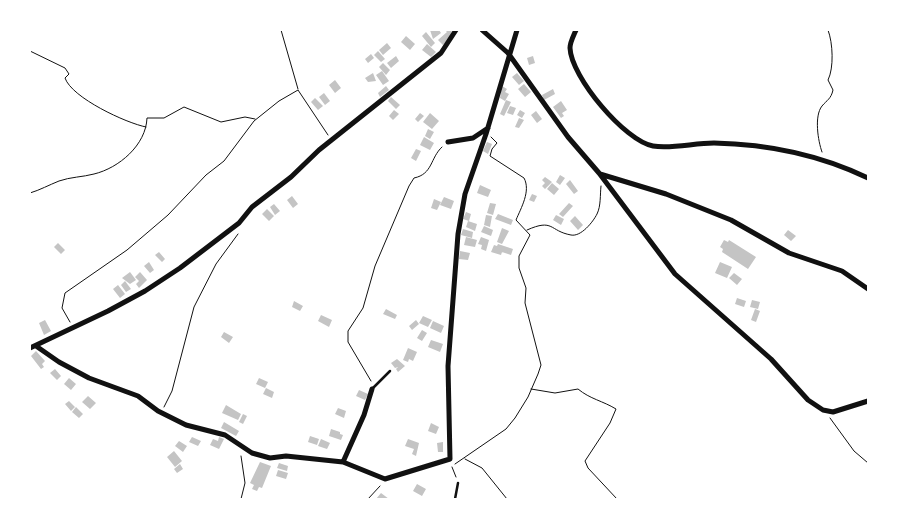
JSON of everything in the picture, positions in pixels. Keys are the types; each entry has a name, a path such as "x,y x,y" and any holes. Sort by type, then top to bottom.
{"street":[{"path":"33,347 145,292 239,223 252,207 291,177 332,139 441,53 456,30"},
{"path":"482,30 508,53 568,137 676,274 772,360 808,400 823,410 833,412 868,401"},
{"path":"33,347 89,378 138,396 162,413 186,425 225,435 252,453 270,458 286,456 343,462 385,479 450,459 448,366 458,234 465,194 487,131 516,30"},
{"path":"576,30 570,47 575,68 594,97 630,134 652,146 713,143 750,145 788,151 826,162 868,178"},
{"path":"448,142 474,138 487,131"},
{"path":"599,174 666,194 731,220 789,253 842,271 868,289"},
{"path":"343,462 364,415 372,389"}],"lane":[{"path":"372,389 390,371"},
{"path":"455,499 458,484"}],"path":[{"path":"282,30 287,56 298,90 305,97 322,128 332,139"},
{"path":"826,162 820,143 818,118 821,107 831,98 833,90 828,80 832,71 828,30"},
{"path":"30,52 65,68 69,74 65,78 66,82 78,94 103,110 123,118 134,125 147,127"},
{"path":"74,327 62,308 65,293 127,250 176,208 206,175 224,161 256,120 279,101 298,90"},
{"path":"30,194 61,181 105,170 132,150 147,127 147,118 164,118 184,107 221,122 245,117 256,120"},
{"path":"452,466 465,459 506,428 523,409 540,364 525,304 526,288 520,268 519,256 530,235 516,220 526,196 526,182 524,178 490,156 497,143 487,131"},
{"path":"372,389 371,380 348,342 348,331 363,308 375,266 409,186 414,178 422,176 429,171 439,149 448,142"},
{"path":"526,230 538,225 550,224 571,236 584,230 598,213 601,185 599,174"},
{"path":"162,413 172,390 194,306 216,264 233,243 239,231 239,223"},
{"path":"531,388 555,393 578,389 591,399 607,403 616,409 610,423 585,461 588,468 617,499"},
{"path":"823,410 854,451 868,463"},
{"path":"241,499 245,483 242,446"},
{"path":"465,459 482,468 507,499"},
{"path":"368,499 385,479"}],"building":[{"path":"430,30 439,30 441,33 433,39"},
{"path":"445,30 452,30 450,38 443,45 438,40 447,32"},
{"path":"426,32 435,43 431,47 422,36"},
{"path":"406,36 415,44 410,50 401,42"},
{"path":"387,43 391,48 383,55 379,50"},
{"path":"427,44 436,52 431,57 422,50"},
{"path":"378,51 385,59 381,62 374,55"},
{"path":"371,54 374,58 368,63 365,59"},
{"path":"396,56 399,61 391,68 387,63"},
{"path":"533,56 535,63 529,65 527,58"},
{"path":"383,63 390,70 386,75 379,67"},
{"path":"382,71 389,81 383,85 376,75"},
{"path":"373,73 376,81 368,82 365,78"},
{"path":"517,73 524,81 519,85 512,77"},
{"path":"335,80 341,88 335,93 329,85"},
{"path":"524,84 531,92 525,97 518,89"},
{"path":"386,86 389,90 380,97 378,93"},
{"path":"502,86 507,89 505,92 509,94 505,101 500,98"},
{"path":"553,89 555,94 544,100 542,95"},
{"path":"324,93 330,101 325,105 319,97"},
{"path":"391,97 400,105 396,109 388,101"},
{"path":"315,98 323,106 318,110 311,102"},
{"path":"506,100 511,102 504,116 500,114"},
{"path":"561,101 567,110 562,113 564,116 561,118 553,107"},
{"path":"510,106 516,108 513,115 507,113"},
{"path":"394,110 399,114 393,120 389,116"},
{"path":"520,110 525,113 522,118 517,115"},
{"path":"536,111 542,119 537,123 531,115"},
{"path":"420,113 424,116 418,122 415,119"},
{"path":"430,113 439,121 432,129 423,122"},
{"path":"519,118 524,120 519,128 515,127"},
{"path":"428,129 434,132 430,139 425,136"},
{"path":"424,137 434,143 430,150 420,145"},
{"path":"487,142 492,144 488,154 483,151"},
{"path":"416,149 421,151 416,161 411,158"},
{"path":"560,175 565,178 560,185 556,182"},
{"path":"545,177 552,182 545,189 542,186 545,183 542,180"},
{"path":"570,180 578,191 574,194 566,184"},
{"path":"552,183 559,189 554,195 547,189"},
{"path":"480,185 491,190 488,197 477,193"},
{"path":"532,194 537,196 534,202 529,200"},
{"path":"292,196 298,204 293,208 287,200"},
{"path":"444,197 454,201 451,209 440,205"},
{"path":"434,199 441,202 437,210 431,208"},
{"path":"490,203 496,204 493,215 487,213"},
{"path":"569,203 573,206 563,217 559,214"},
{"path":"274,204 280,211 275,215 270,207"},
{"path":"267,209 274,216 269,221 262,214"},
{"path":"466,212 471,214 469,221 463,219"},
{"path":"498,214 513,220 511,225 495,219"},
{"path":"486,215 492,216 490,227 484,225"},
{"path":"556,215 564,219 561,225 553,220"},
{"path":"575,216 583,225 578,230 570,221"},
{"path":"468,221 477,224 475,231 466,227"},
{"path":"484,226 493,230 491,236 481,232"},
{"path":"502,228 509,231 502,244 497,242"},
{"path":"463,229 473,232 472,238 461,235"},
{"path":"788,230 796,236 791,241 784,235"},
{"path":"466,237 477,240 475,247 464,245"},
{"path":"481,237 489,240 486,251 481,249 482,245 478,244"},
{"path":"724,240 728,242 729,240 756,257 748,269 722,252 723,249 720,247"},
{"path":"58,243 65,250 61,254 54,247"},
{"path":"498,244 504,246 501,255 491,252 494,245 497,246"},
{"path":"504,246 513,249 511,255 502,252"},
{"path":"460,251 470,253 468,260 459,259"},
{"path":"159,252 165,259 162,262 155,255"},
{"path":"149,262 154,270 150,273 144,266"},
{"path":"720,262 732,267 727,278 715,273"},
{"path":"130,272 136,280 130,284 122,278"},
{"path":"140,272 147,280 139,288 136,284 139,281 135,277"},
{"path":"734,273 742,279 737,285 729,278"},
{"path":"125,281 131,289 126,292 121,285"},
{"path":"118,285 125,294 120,298 113,289"},
{"path":"737,298 746,301 744,307 735,304"},
{"path":"752,300 760,302 758,309 750,307"},
{"path":"294,301 303,306 300,311 292,307"},
{"path":"386,309 397,315 395,319 383,314"},
{"path":"755,309 760,311 756,322 751,320"},
{"path":"321,315 332,320 329,327 318,321"},
{"path":"423,316 432,320 428,327 419,323"},
{"path":"45,320 51,331 44,335 39,323"},
{"path":"416,320 419,324 412,330 409,326"},
{"path":"433,321 444,326 441,333 430,328"},
{"path":"422,330 427,333 422,341 417,338"},
{"path":"224,332 233,337 229,343 221,337"},
{"path":"431,340 443,344 440,352 428,347"},
{"path":"408,348 417,352 413,361 409,359 408,362 403,360"},
{"path":"36,351 45,361 42,364 44,367 41,369 31,356"},
{"path":"397,359 405,366 398,372 396,369 398,367 395,368 391,363"},
{"path":"55,369 61,376 57,380 50,373"},
{"path":"69,378 76,384 71,390 64,384"},
{"path":"259,378 268,382 265,388 256,384"},
{"path":"266,388 274,392 272,398 263,394"},
{"path":"359,390 368,394 365,400 356,396"},
{"path":"88,396 96,403 90,409 82,402"},
{"path":"69,401 75,407 71,411 65,404"},
{"path":"226,405 241,414 238,420 222,413"},
{"path":"76,407 83,414 79,418 72,412"},
{"path":"338,408 346,411 344,418 335,414"},
{"path":"243,414 247,416 243,424 239,422"},
{"path":"224,422 239,431 236,436 221,428"},
{"path":"431,423 439,427 436,434 428,431"},
{"path":"331,429 343,435 341,440 329,436"},
{"path":"310,436 319,439 317,445 308,442"},
{"path":"192,437 201,441 198,446 189,442"},
{"path":"219,437 224,439 219,449 210,445 213,439 218,441"},
{"path":"321,439 330,443 327,449 318,446"},
{"path":"408,439 419,443 416,456 412,454 414,449 405,446"},
{"path":"179,441 187,446 183,452 175,446"},
{"path":"443,442 443,452 438,452 437,443"},
{"path":"174,451 182,461 175,467 167,457"},
{"path":"260,462 271,466 262,488 259,487 257,491 252,489 254,485 250,483"},
{"path":"279,463 288,466 287,471 277,468"},
{"path":"180,464 183,469 177,473 174,469"},
{"path":"278,470 288,473 286,479 276,476"},
{"path":"417,484 426,489 422,496 413,491"},
{"path":"381,493 389,499 376,499"}]}
